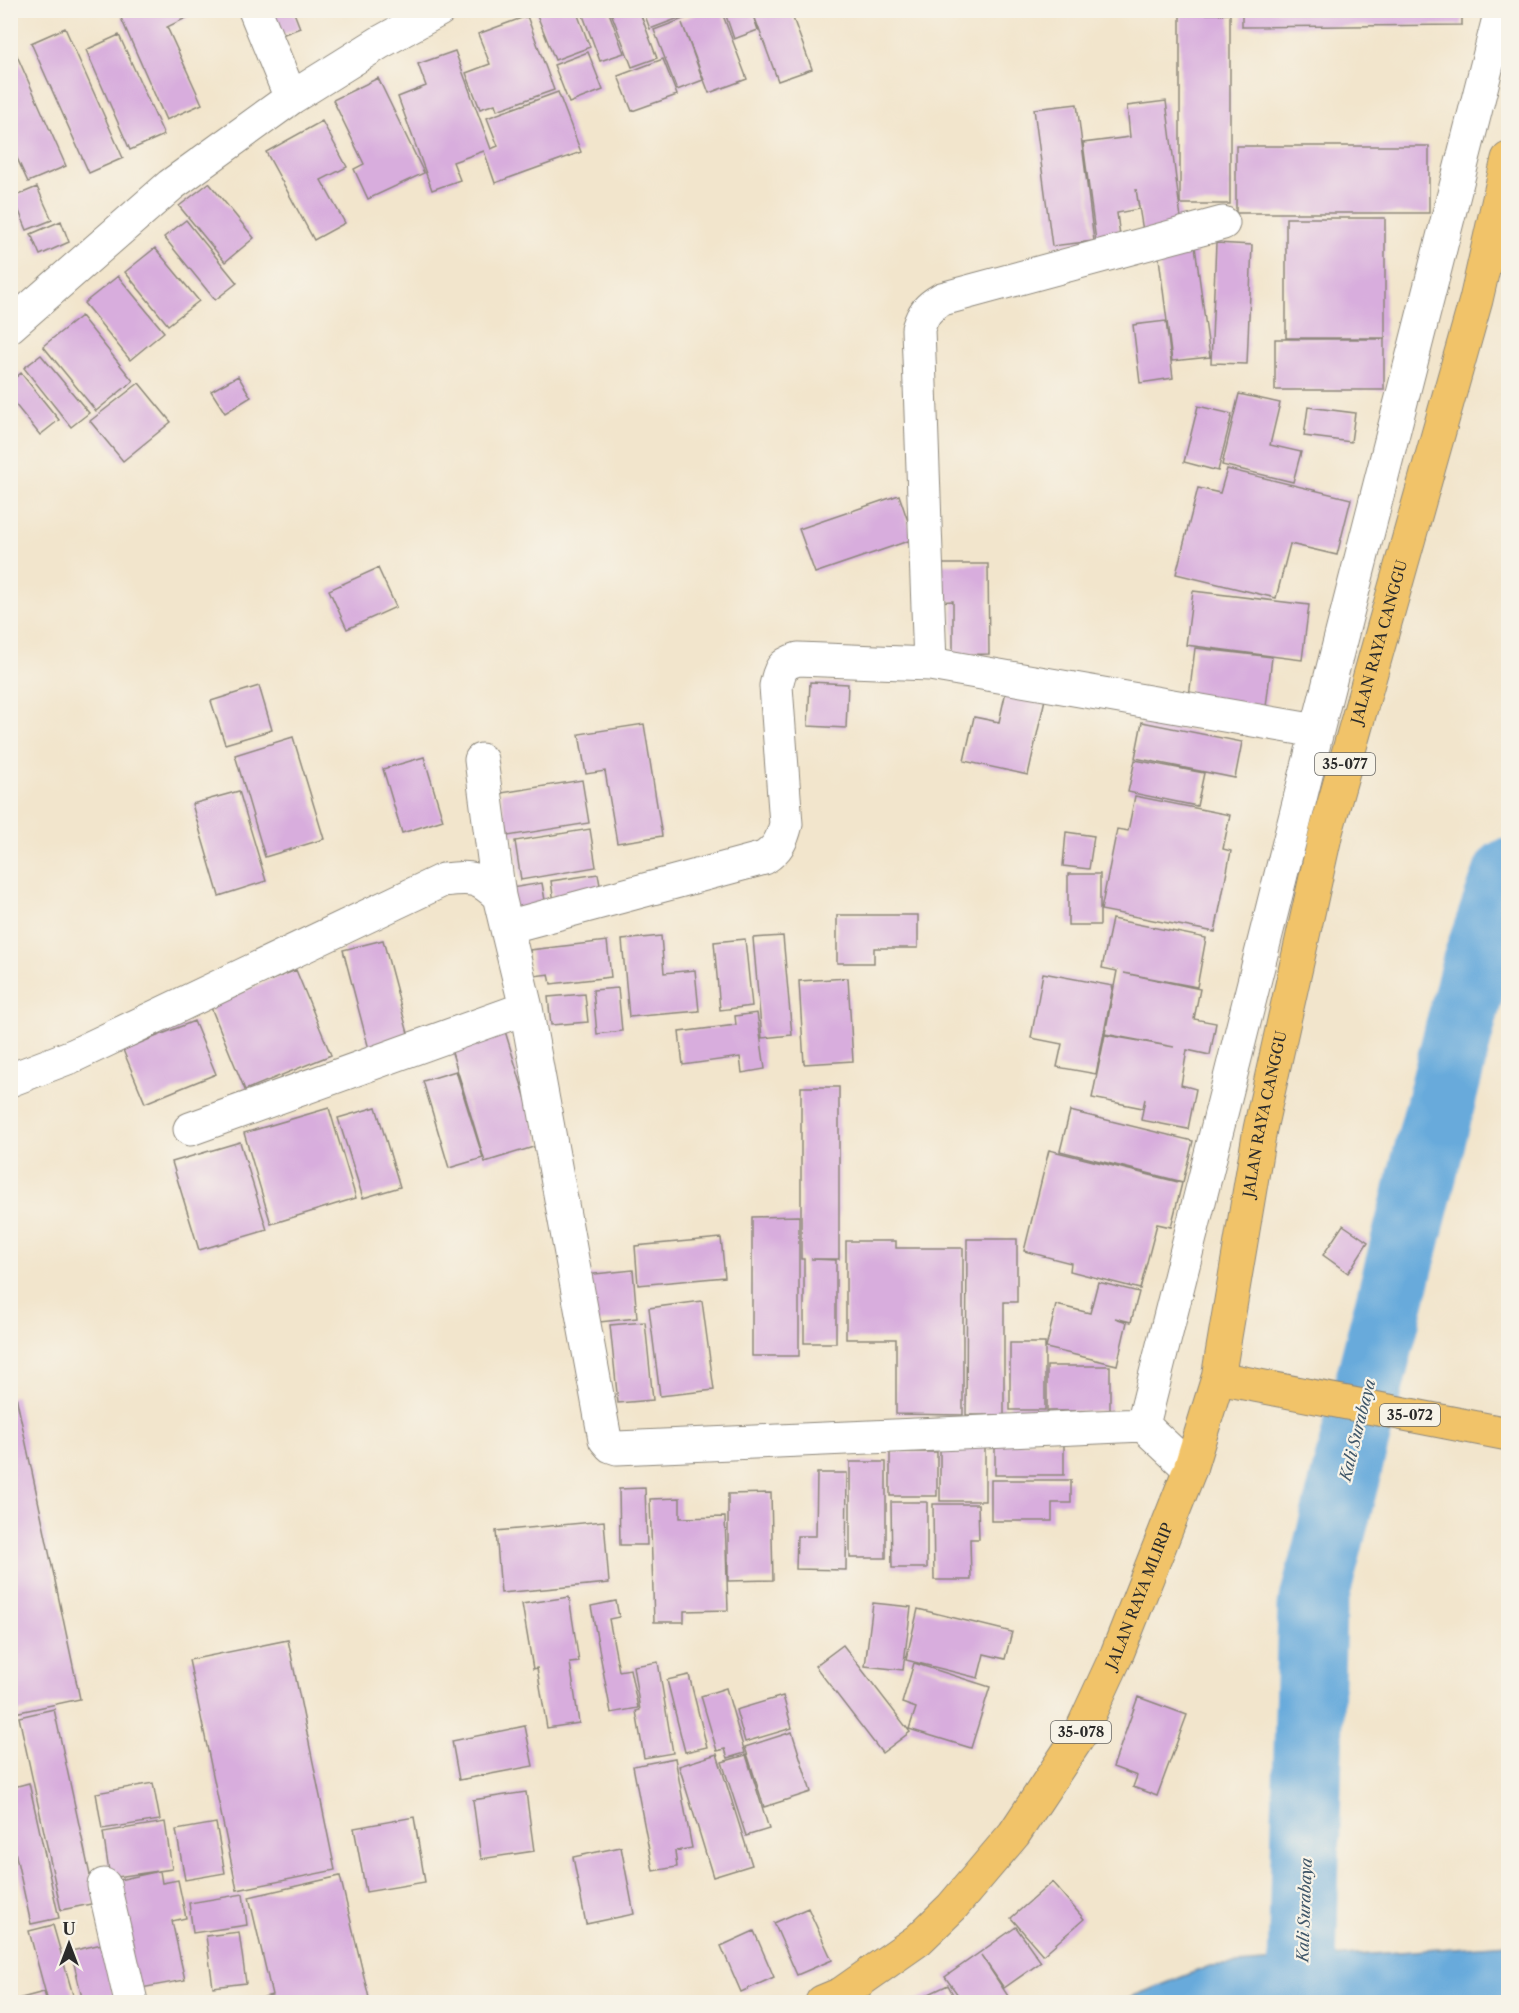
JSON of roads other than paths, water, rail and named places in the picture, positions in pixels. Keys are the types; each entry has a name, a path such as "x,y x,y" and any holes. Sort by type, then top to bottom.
{"main road":[{"name":"JALAN RAYA CANGGU","path":"1218,1378 1260,1129 1326,832 1476,300 1509,159"},
{"name":"35-072","path":"1218,1378 1509,1434"},
{"name":"JALAN RAYA MLIRIP","path":"822,2002 841,1994 918,1940 952,1907 1014,1834 1079,1736 1117,1654 1190,1469 1218,1378"}],"street":[{"path":"255,10 291,98"},
{"path":"10,326 171,185 291,98 379,43 440,10"},
{"path":"1143,1425 1501,10"},
{"path":"930,664 918,329 928,306 942,299 1223,223"},
{"path":"507,927 764,858 776,850 783,838 786,824 776,686 781,668 798,658 930,664 1317,731"},
{"path":"482,760 499,896 526,1008 605,1440 610,1446 617,1448 1143,1425 1190,1469"},
{"path":"10,1080 75,1055 443,880 466,878 485,882 499,896"},
{"path":"190,1129 526,1008"},
{"path":"104,1885 131,2002"}],"water":[{"path":"1508,1944 1508,2002 1118,2002 1210,1966"}],"waterway":[{"name":"Kali Surabaya","path":"1301,2002 1312,1608 1476,964 1508,873"}]}
